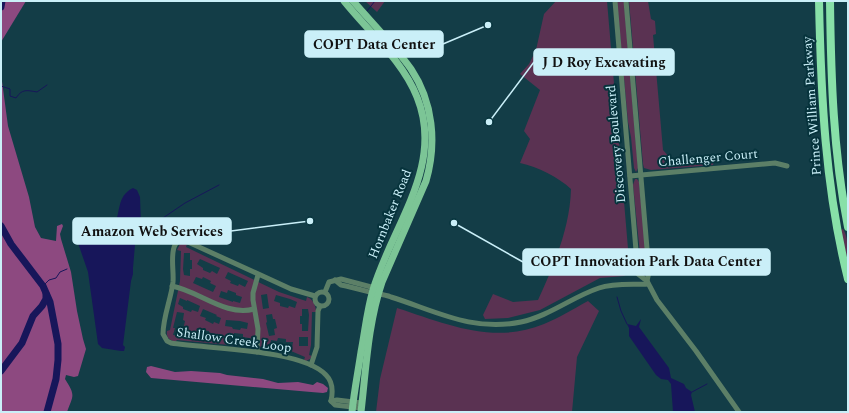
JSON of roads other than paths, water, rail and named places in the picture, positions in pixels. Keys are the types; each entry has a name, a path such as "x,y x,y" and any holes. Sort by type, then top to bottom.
{"highway":[{"name":"Prince William Parkway","path":"819,1 820,69 828,177 835,219 848,279"},
{"name":"Prince William Parkway","path":"830,1 834,128 848,227"}],"main road":[{"name":"Hornbaker Road","path":"344,1 400,66 417,97 425,132 424,155 420,174 366,318 353,407"},
{"name":"Hornbaker Road","path":"353,1 411,69 423,94 430,118 432,148 426,181 376,291 361,408"},
{"path":"383,47 389,42"}],"street":[{"name":"Discovery Boulevard","path":"615,1 638,274 647,282 657,300 688,340 739,412"},
{"name":"Discovery Boulevard","path":"626,1 649,272 647,282"},
{"name":"Challenger Court","path":"630,176 776,163 787,166"},
{"name":"Shallow Creek Loop","path":"315,296 291,290 183,240 178,241 173,249 172,286 163,330 164,338 175,344 283,355 320,369 328,377 332,388 331,401 336,400 353,407 361,408"},
{"path":"257,352 258,329 254,309 253,293 258,275"},
{"path":"324,292 329,282 341,279 467,323 501,326 522,322 539,316 593,290 603,287 647,282"},
{"path":"172,286 230,308 244,311 254,309"},
{"path":"324,292 328,295 329,302 326,305 320,306 315,303 315,296 318,293 324,292"},
{"path":"311,365 317,347 318,311 320,306"}],"waterway":[{"path":"1,7 2,1"},
{"path":"367,11 375,1"},
{"path":"1,86 10,89 10,96 16,98 22,92 37,92 47,85"},
{"path":"141,225 146,225 160,220 185,203 219,185"},
{"path":"1,226 11,244 43,286 50,302 58,344 58,360 56,379 47,412"},
{"path":"602,253 606,267 611,275"},
{"path":"43,286 49,280 56,278 60,272 67,269"},
{"path":"1,371 22,343 33,316 46,299 46,294"},
{"path":"617,297 627,324"},
{"path":"692,392 707,384"}],"place":[{"name":"COPT Data Center","path":"488,25"},
{"name":"J D Roy Excavating","path":"489,122"},
{"name":"Amazon Web Services","path":"310,221"},
{"name":"COPT Innovation Park Data Center","path":"454,223"}]}
